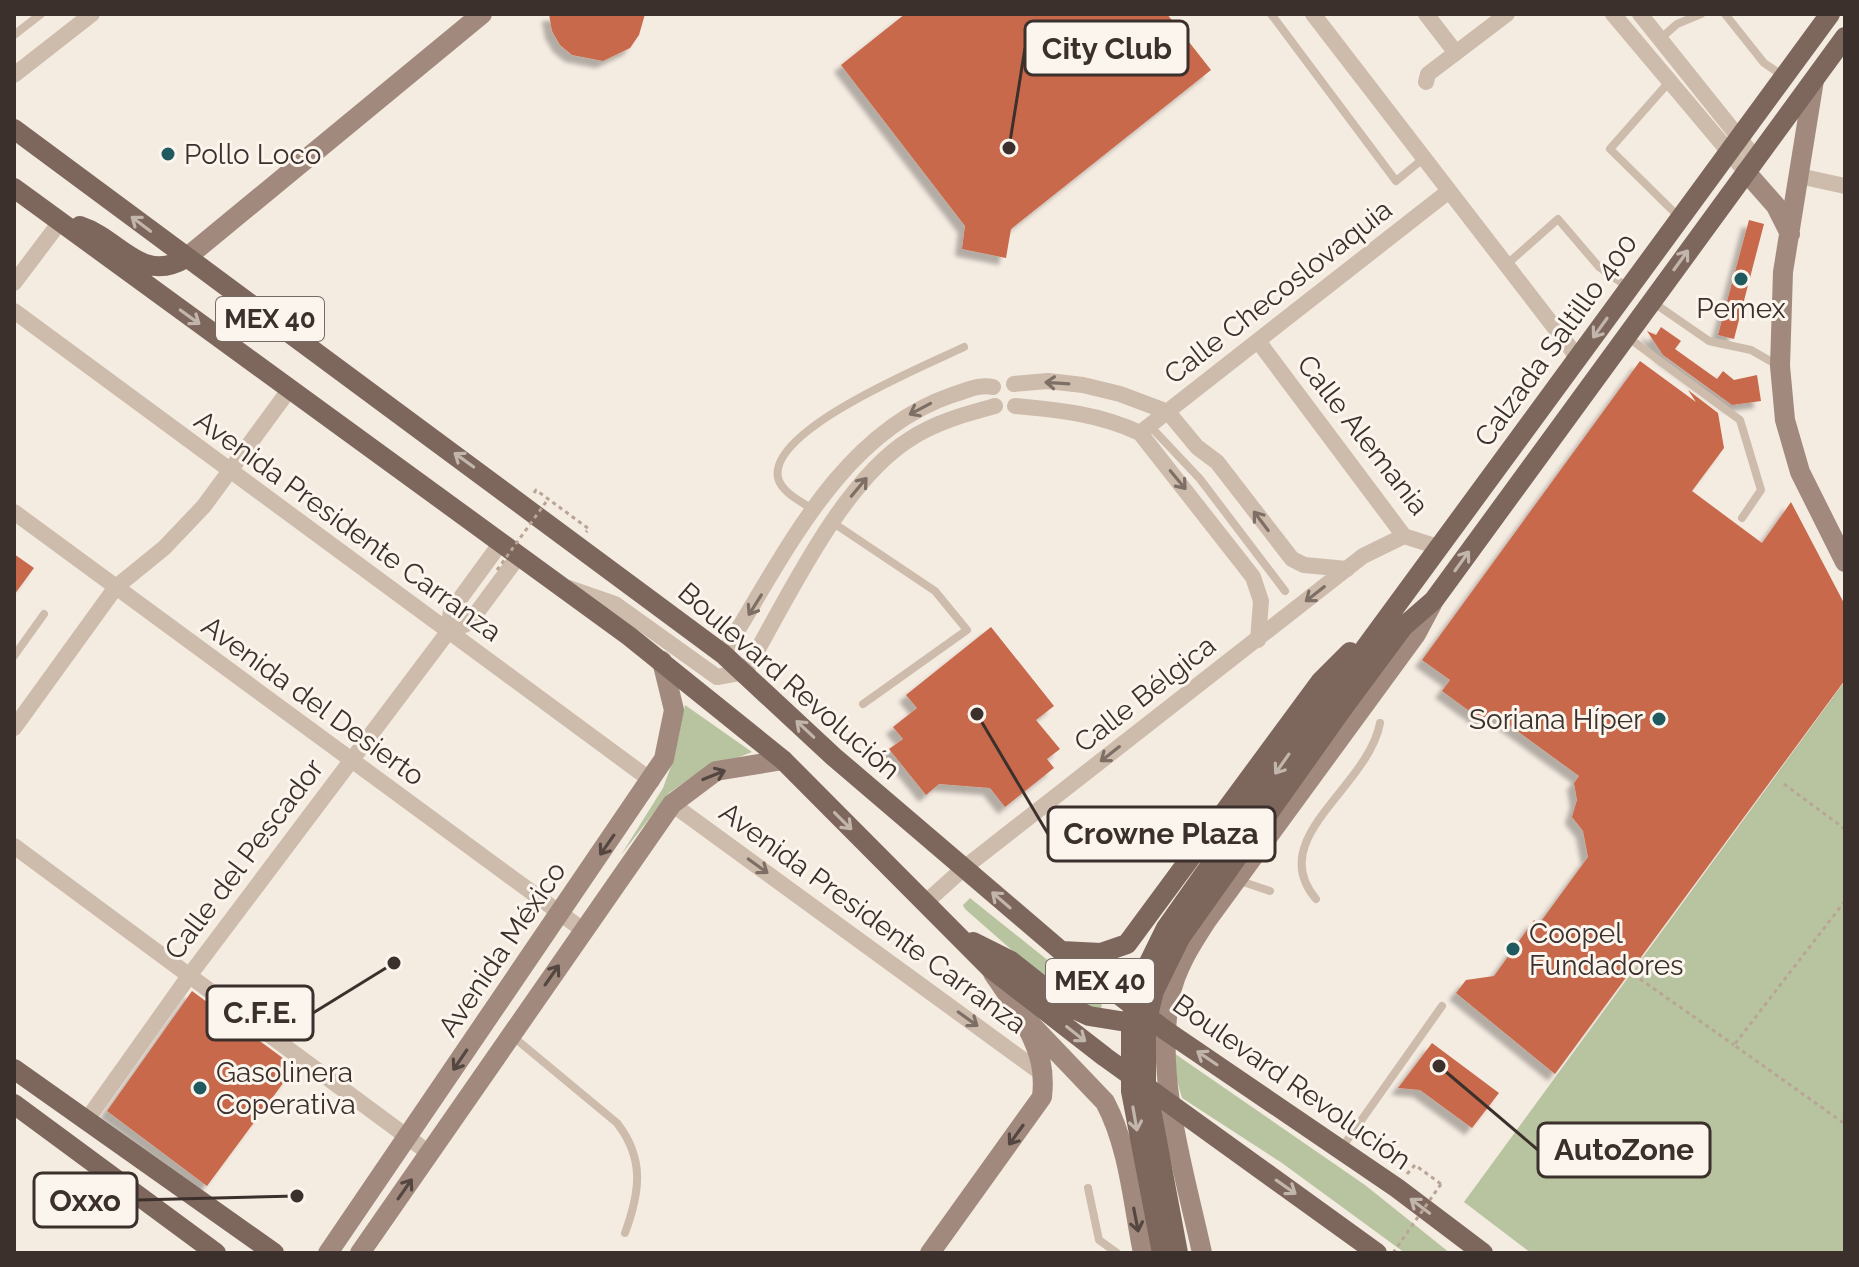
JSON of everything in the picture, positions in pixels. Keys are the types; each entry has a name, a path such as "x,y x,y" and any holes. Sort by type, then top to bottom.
{"main road":[{"name":"Calzada Saltillo 400","path":"1335,704 1376,633 1681,218 1825,16"},
{"name":"Calzada Saltillo 400","path":"1335,704 1403,627 1434,600 1845,37"},
{"name":"Boulevard Revolución","path":"14,129 723,654 834,757 1060,950 1165,1030 1341,1149 1483,1253"},
{"name":"MEX 40","path":"14,188 662,661 783,760 989,967 1173,1107 1377,1253"},
{"path":"60,222 88,229 147,266 166,267 186,258"},
{"path":"1060,950 1101,953 1127,944 1321,681 1342,658 1376,633"},
{"path":"1162,1253 1131,1091 1131,1020 1139,983 1166,928 1335,704"},
{"path":"1178,1253 1146,1082 1146,1024 1154,991 1180,938 1335,704"},
{"path":"1168,886 1180,885 1196,892 1207,920"},
{"path":"1148,916 1149,927 1160,942 1187,950"},
{"path":"958,935 1011,961 1068,1006 1089,1016 1124,1019 1165,1030"},
{"path":"14,1069 274,1253"},
{"path":"14,1083 43,1091"},
{"path":"14,1104 216,1253"}],"street":[{"path":"14,75 92,14"},
{"path":"186,258 482,14"},
{"path":"1313,14 1578,358"},
{"path":"1426,14 1456,53"},
{"path":"1426,82 1428,74 1507,14"},
{"path":"1613,14 1669,82 1734,145"},
{"path":"1640,14 1751,166 1790,234"},
{"path":"1814,80 1780,300 1780,366 1785,420 1800,472 1845,562"},
{"path":"1799,176 1845,186"},
{"name":"Calle Checoslovaquia","path":"1145,430 1449,191"},
{"path":"14,283 60,222"},
{"name":"Avenida Presidente Carranza","path":"14,311 652,781"},
{"name":"Calle Alemania","path":"1258,341 1404,536 1438,547"},
{"path":"1258,640 1261,601 1253,577 1145,430 1079,413 1015,406 1003,410 995,406 990,397 993,387 1001,381 1083,385 1120,394 1168,412 1197,447 1217,462 1292,559 1304,565 1347,569"},
{"path":"1014,384 1019,393 1015,406"},
{"path":"723,654 814,510 875,438 936,401 982,385 993,387"},
{"path":"14,728 116,587 183,530 289,390"},
{"path":"557,585 615,604 717,677 745,672 832,522 883,461 908,440 937,425 995,406"},
{"path":"814,510 832,522"},
{"name":"Avenida del Desierto","path":"14,512 583,930"},
{"name":"Calle Bélgica","path":"925,903 964,868 1347,569 1404,536"},
{"path":"448,632 451,611 500,544"},
{"path":"448,632 469,623 518,557"},
{"path":"1202,1253 1163,1050 1170,994 1187,950 1207,920 1416,634 1434,600"},
{"name":"Calle del Pescador","path":"86,1121 189,976 448,632"},
{"name":"Avenida México","path":"328,1253 652,781 672,735 670,685 662,661"},
{"name":"Avenida México","path":"360,1253 672,804 716,771 783,760"},
{"name":"Avenida Presidente Carranza","path":"672,804 1044,1075"},
{"path":"14,846 429,1153"},
{"path":"930,1253 1042,1097 1044,1075 1041,1055 1021,1014 989,967"},
{"path":"1021,1014 1105,1102 1114,1119 1143,1253"},
{"path":"1127,1171 1137,1160 1152,1155 1167,1157 1179,1166 1186,1180"}],"lane":[{"path":"14,35 41,14"},
{"path":"1271,14 1396,181 1424,158"},
{"path":"1660,39 1677,24 1701,14"},
{"path":"1725,14 1764,63 1784,76"},
{"path":"1669,82 1610,149 1681,218"},
{"path":"1506,265 1558,219 1599,267 1629,288"},
{"path":"1651,301 1709,341 1751,350 1780,366"},
{"path":"1625,336 1740,420 1761,490 1742,518"},
{"path":"814,510 786,492 778,478 779,465 788,449 844,404 964,347"},
{"path":"1145,430 1200,479 1285,591"},
{"path":"832,522 935,591 967,630 863,704"},
{"path":"14,656 44,614"},
{"path":"1316,899 1303,884 1300,851 1368,754 1380,723"},
{"path":"1235,880 1270,891"},
{"path":"1341,1149 1442,1006"},
{"path":"511,1035 617,1123 629,1138 640,1174 637,1200 625,1233"},
{"path":"1088,1188 1099,1240 1117,1253"}],"path":[{"path":"536,490 589,529"},
{"path":"497,570 546,502"},
{"path":"1784,784 1845,829"},
{"path":"1734,1045 1845,901"},
{"path":"1640,979 1845,1124"},
{"path":"1393,1253 1441,1184 1415,1165"}],"green space":[{"path":"1845,681 1845,1253 1531,1253 1464,1202"},
{"path":"685,705 752,752 696,774 669,793 621,855 663,788 674,758"},
{"path":"970,898 1096,999 1102,1005 1100,1011 1063,995 965,909 963,905"},
{"path":"1168,1049 1365,1185 1450,1253 1405,1253 1282,1163 1182,1098"}],"building":[{"path":"549,14 645,14 639,35 630,48 603,61 572,55 560,45 552,31"},
{"path":"905,14 1167,14 1211,70 1011,229 1006,258 962,249 965,226 841,65"},
{"name":"Pemex","path":"1749,220 1764,224 1734,339 1718,335"},
{"path":"1661,327 1681,341 1675,349 1717,379 1723,371 1734,380 1757,375 1761,401 1732,405 1663,355 1647,331 1656,335"},
{"name":"Soriana Híper","path":"1640,361 1696,402 1688,390 1718,413 1724,448 1692,491 1762,543 1791,502 1845,605 1845,680 1555,1074 1456,993 1466,980 1494,976 1534,920 1539,924 1588,857 1583,831 1572,817 1577,800 1574,783 1579,776 1494,714 1487,724 1442,691 1450,680 1422,660"},
{"path":"14,554 34,568 14,595"},
{"path":"991,627 1054,706 1036,720 1060,749 1047,759 1054,768 1005,807 990,788 939,784 926,795 889,749 903,739 893,727 917,708 906,695"},
{"name":"Gasolinera Coperativa","path":"192,991 295,1067 207,1186 107,1111"},
{"path":"1432,1043 1499,1093 1472,1128 1420,1090 1398,1088"}],"place":[{"name":"City Club","path":"1009,148"},
{"name":"Pollo Loco","path":"168,154"},
{"name":"Pemex","path":"1741,279"},
{"name":"Crowne Plaza","path":"977,714"},
{"name":"Soriana Híper","path":"1659,719"},
{"name":"Coopel Fundadores","path":"1513,949"},
{"name":"C.F.E.","path":"394,963"},
{"name":"AutoZone","path":"1439,1066"},
{"name":"Gasolinera Coperativa","path":"200,1088"},
{"name":"Oxxo","path":"297,1196"}]}
